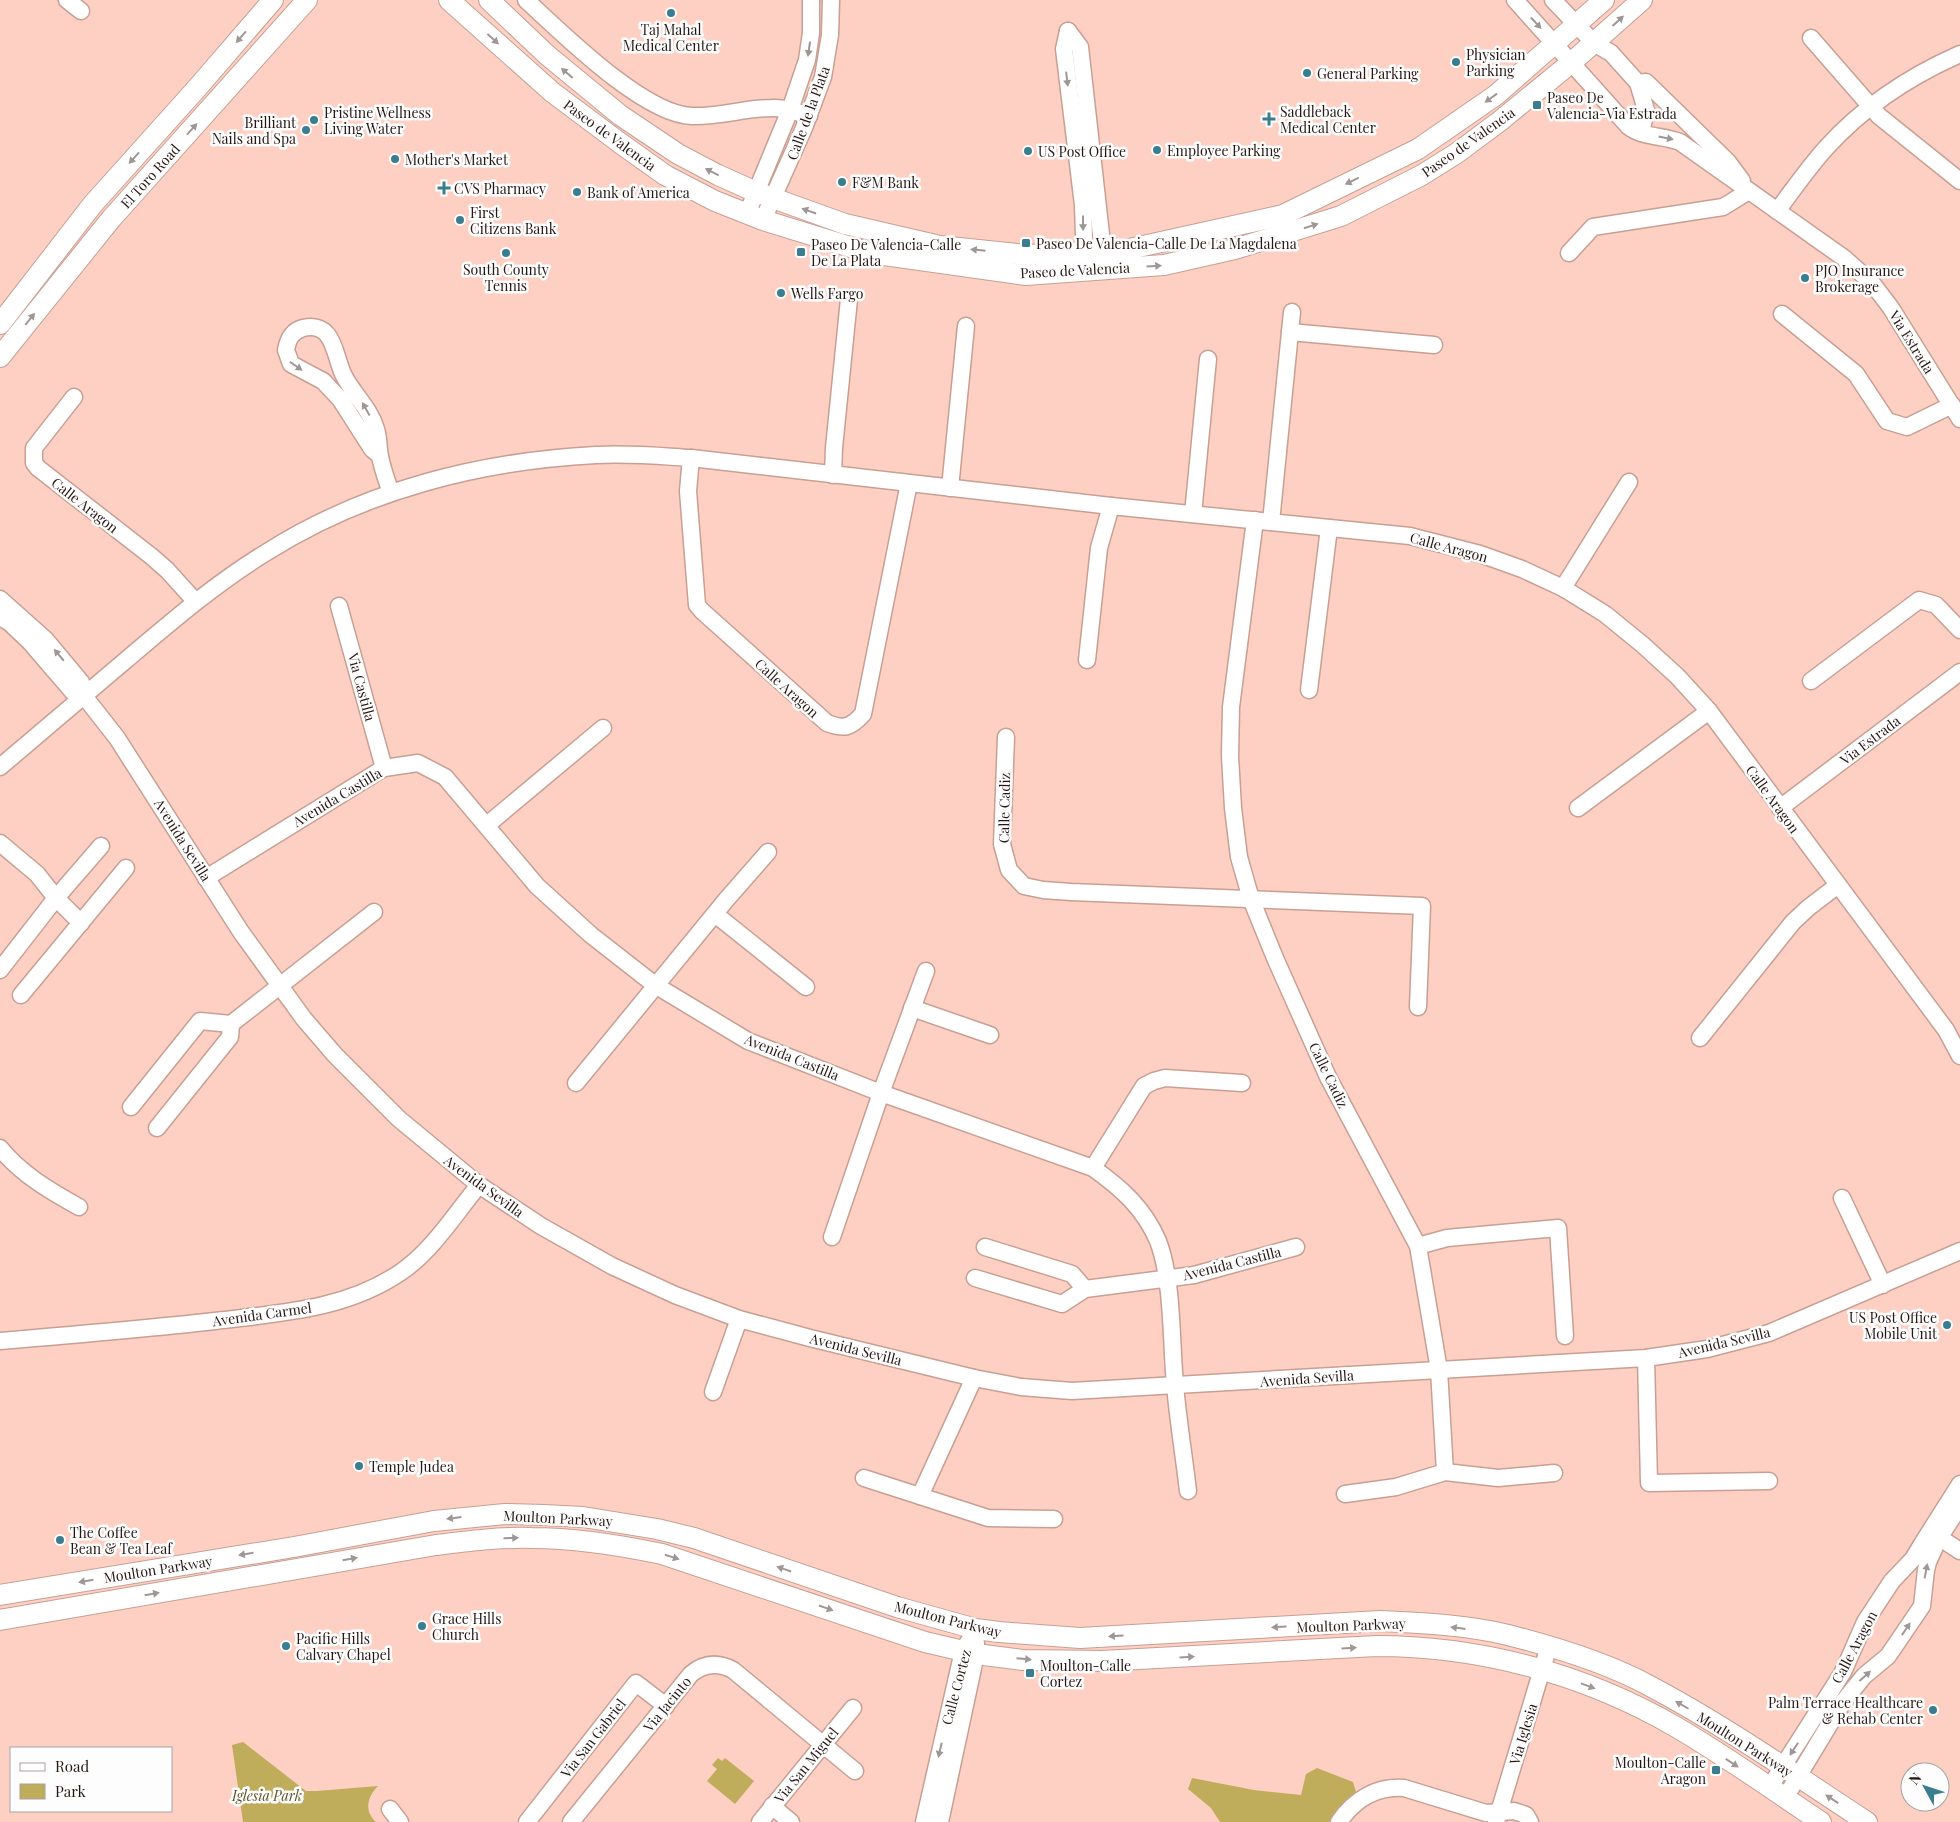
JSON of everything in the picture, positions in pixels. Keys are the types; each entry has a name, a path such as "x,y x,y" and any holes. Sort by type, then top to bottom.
{"main road":[{"name":"El Toro Road","path":"0,324 92,204 198,87 273,0"},
{"name":"El Toro Road","path":"0,357 111,219 307,0"},
{"name":"Paseo de Valencia","path":"449,0 552,92 665,175 715,200 755,217 870,253 1026,275 1094,261 1125,250 1283,214 1418,149 1496,95 1604,0"},
{"name":"Paseo de Valencia","path":"489,0 547,55 620,115 678,154 718,175 765,196 846,224 940,246 1094,261 1164,265 1273,238 1341,216 1422,175 1500,122 1642,0"},
{"path":"500,0 512,14 516,25"},
{"name":"Moulton Parkway","path":"0,1595 294,1547 434,1521 505,1514 583,1517 657,1529 694,1538 897,1607 976,1628 1027,1635 1080,1638 1380,1621 1464,1628 1506,1635 1549,1646 1648,1685 1790,1772 1867,1822"},
{"name":"Moulton Parkway","path":"0,1620 436,1545 490,1539 541,1538 619,1545 662,1554 901,1634 969,1653 1023,1660 1102,1661 1376,1646 1410,1646 1451,1650 1489,1657 1542,1670 1602,1691 1644,1710 1676,1727 1821,1822"},
{"path":"294,1547 302,1568"}],"street":[{"path":"67,0 81,11"},
{"path":"526,0 584,52 633,91 653,105 668,112 693,116 773,108 790,110 809,116"},
{"name":"Calle de la Plata","path":"765,196 807,60 811,33 811,0"},
{"name":"Calle de la Plata","path":"755,217 809,116 826,64 830,35 831,0"},
{"name":"Via Estrada","path":"1515,0 1628,126 1640,133 1670,138 1680,142 1844,258 1872,283 1891,308 1956,412 1908,427 1887,422 1856,374 1782,314"},
{"name":"Via Estrada","path":"1553,0 1594,42 1611,53 1638,84 1646,82 1655,90 1728,162 1749,191"},
{"path":"1068,31 1080,47 1094,261 1083,205 1064,49 1068,31"},
{"path":"1811,38 1870,107 1960,181"},
{"path":"1778,211 1827,147 1870,107 1928,70 1960,54"},
{"path":"1638,84 1646,110 1640,133"},
{"path":"1568,253 1593,226 1723,206 1749,191"},
{"path":"833,475 849,299"},
{"path":"1263,521 1292,312"},
{"path":"950,488 966,326"},
{"path":"379,455 369,444 340,399 323,381 290,364 286,350 291,335 298,330 316,327 323,330 330,337 344,376 368,412 376,430 379,455 391,493"},
{"path":"1290,332 1434,345"},
{"path":"1193,514 1208,359"},
{"name":"Calle Aragon","path":"74,397 34,448 34,463 152,556 195,601"},
{"name":"Calle Aragon","path":"0,767 195,601 276,546 321,522 391,493 460,473 522,461 598,454 691,458 1111,506 1410,536 1471,552 1522,569 1563,588 1605,614 1677,676 1709,711 1946,1030 1960,1056"},
{"name":"Calle Aragon","path":"691,458 688,491 697,605 827,723 839,728 853,724 863,714 909,483"},
{"path":"1563,588 1629,482"},
{"path":"1087,660 1099,548 1111,506"},
{"name":"Calle Cadiz","path":"1263,521 1231,707 1232,808 1239,857 1250,899 1274,958 1328,1077 1418,1246 1439,1370"},
{"path":"1310,690 1329,528"},
{"name":"Avenida Sevilla","path":"0,599 46,640 81,682 84,696 117,738 240,932 304,1018 335,1055 381,1102 430,1146 479,1184 541,1226 612,1266 675,1295 739,1319 974,1378 1021,1387 1072,1391 1175,1386 1646,1358 1707,1349 1769,1333 1960,1251"},
{"path":"1811,681 1919,600 1936,605 1960,630"},
{"name":"Via Castilla","path":"339,606 384,768"},
{"name":"Avenida Sevilla","path":"0,617 10,623 30,642 73,692 84,696"},
{"name":"Via Estrada","path":"1780,808 1960,672"},
{"path":"1578,808 1709,711"},
{"path":"487,825 604,728"},
{"name":"Calle Cadiz","path":"1006,737 1002,844 1009,870 1024,886 1043,890 1071,892 1422,906 1418,1007"},
{"name":"Avenida Castilla","path":"206,878 384,768 418,763 445,777 537,886 591,935 655,985 748,1041 881,1093 1093,1168 1120,1188 1139,1208 1158,1241 1167,1278 1175,1386"},
{"path":"0,843 37,874 56,898 81,923"},
{"path":"0,970 56,898 101,846"},
{"path":"576,1083 655,985 768,852"},
{"path":"21,995 126,868"},
{"path":"1700,1038 1793,922 1808,908 1838,886"},
{"path":"131,1107 200,1021 231,1024 374,912"},
{"path":"715,914 806,987"},
{"path":"832,1237 881,1093 926,971"},
{"path":"912,1008 990,1035"},
{"path":"157,1128 230,1038 231,1024"},
{"path":"1093,1168 1144,1086 1165,1078 1242,1083"},
{"path":"0,1148 9,1159 44,1188 78,1207"},
{"name":"Avenida Carmel","path":"0,1341 180,1325 310,1309 341,1301 372,1289 402,1272 430,1246 479,1184"},
{"path":"1842,1198 1883,1285"},
{"path":"1418,1246 1447,1238 1558,1228 1565,1336"},
{"path":"976,1278 1062,1304 1085,1289 1072,1274 985,1247"},
{"name":"Avenida Castilla","path":"1085,1289 1194,1275 1296,1247"},
{"path":"713,1392 739,1319"},
{"path":"1646,1358 1650,1483 1769,1481"},
{"path":"1439,1370 1445,1472"},
{"path":"920,1496 974,1378"},
{"path":"1175,1386 1188,1491"},
{"path":"1345,1494 1396,1487 1445,1472 1498,1478 1554,1473"},
{"path":"864,1478 988,1518 1054,1519"},
{"name":"Calle Aragon","path":"1790,1772 1864,1676 1888,1656 1922,1606 1926,1570 1935,1535 1960,1484"},
{"name":"Calle Aragon","path":"1777,1793 1843,1672 1865,1622 1892,1581 1960,1506"},
{"path":"1935,1535 1960,1551"},
{"name":"Calle Cortez","path":"924,1822 976,1628"},
{"name":"Via Iglesia","path":"1502,1819 1549,1646"},
{"name":"Calle Cortez","path":"940,1822 969,1653"},
{"name":"Via Jacinto","path":"570,1822 695,1671 708,1665 721,1665 732,1670 855,1771"},
{"name":"Via San Gabriel","path":"527,1822 636,1683 666,1706"},
{"name":"Via San Miguel","path":"760,1822 853,1708"},
{"path":"1339,1822 1360,1799 1375,1791 1390,1788 1404,1788 1502,1819 1514,1811 1526,1815 1530,1822"},
{"path":"772,1806 791,1822"}],"green space":[{"name":"Iglesia Park","path":"243,1742 306,1791 378,1786 371,1795 368,1804 372,1818 376,1822 243,1822 232,1745"},
{"path":"718,1758 722,1761 725,1758 754,1781 735,1804 707,1781 717,1769 712,1765"},
{"path":"1317,1768 1353,1782 1356,1792 1329,1822 1220,1822 1211,1808 1188,1789 1192,1778 1254,1790 1301,1795 1306,1774"}],"place":[{"name":"Taj Mahal Medical Center","path":"671,13"},
{"name":"Physician Parking","path":"1456,62"},
{"name":"General Parking","path":"1307,73"},
{"name":"Paseo De Valencia-Via Estrada","path":"1537,105"},
{"name":"Saddleback Medical Center","path":"1269,119"},
{"name":"Pristine Wellness Living Water","path":"314,120"},
{"name":"Brilliant Nails and Spa","path":"306,130"},
{"name":"Employee Parking","path":"1157,150"},
{"name":"US Post Office","path":"1028,151"},
{"name":"Mother's Market","path":"395,159"},
{"name":"F&M Bank","path":"842,182"},
{"name":"CVS Pharmacy","path":"444,188"},
{"name":"Bank of America","path":"577,192"},
{"name":"First Citizens Bank","path":"460,220"},
{"name":"Paseo De Valencia-Calle De La Magdalena","path":"1026,243"},
{"name":"Paseo De Valencia-Calle De La Plata","path":"801,252"},
{"name":"South County Tennis","path":"506,253"},
{"name":"PJO Insurance Brokerage","path":"1805,278"},
{"name":"Wells Fargo","path":"781,293"},
{"name":"US Post Office Mobile Unit","path":"1947,1325"},
{"name":"Temple Judea","path":"359,1466"},
{"name":"The Coffee Bean & Tea Leaf","path":"60,1540"},
{"name":"Grace Hills Church","path":"422,1626"},
{"name":"Pacific Hills Calvary Chapel","path":"286,1646"},
{"name":"Moulton-Calle Cortez","path":"1030,1673"},
{"name":"Palm Terrace Healthcare & Rehab Center","path":"1933,1710"},
{"name":"Moulton-Calle Aragon","path":"1716,1770"}]}
